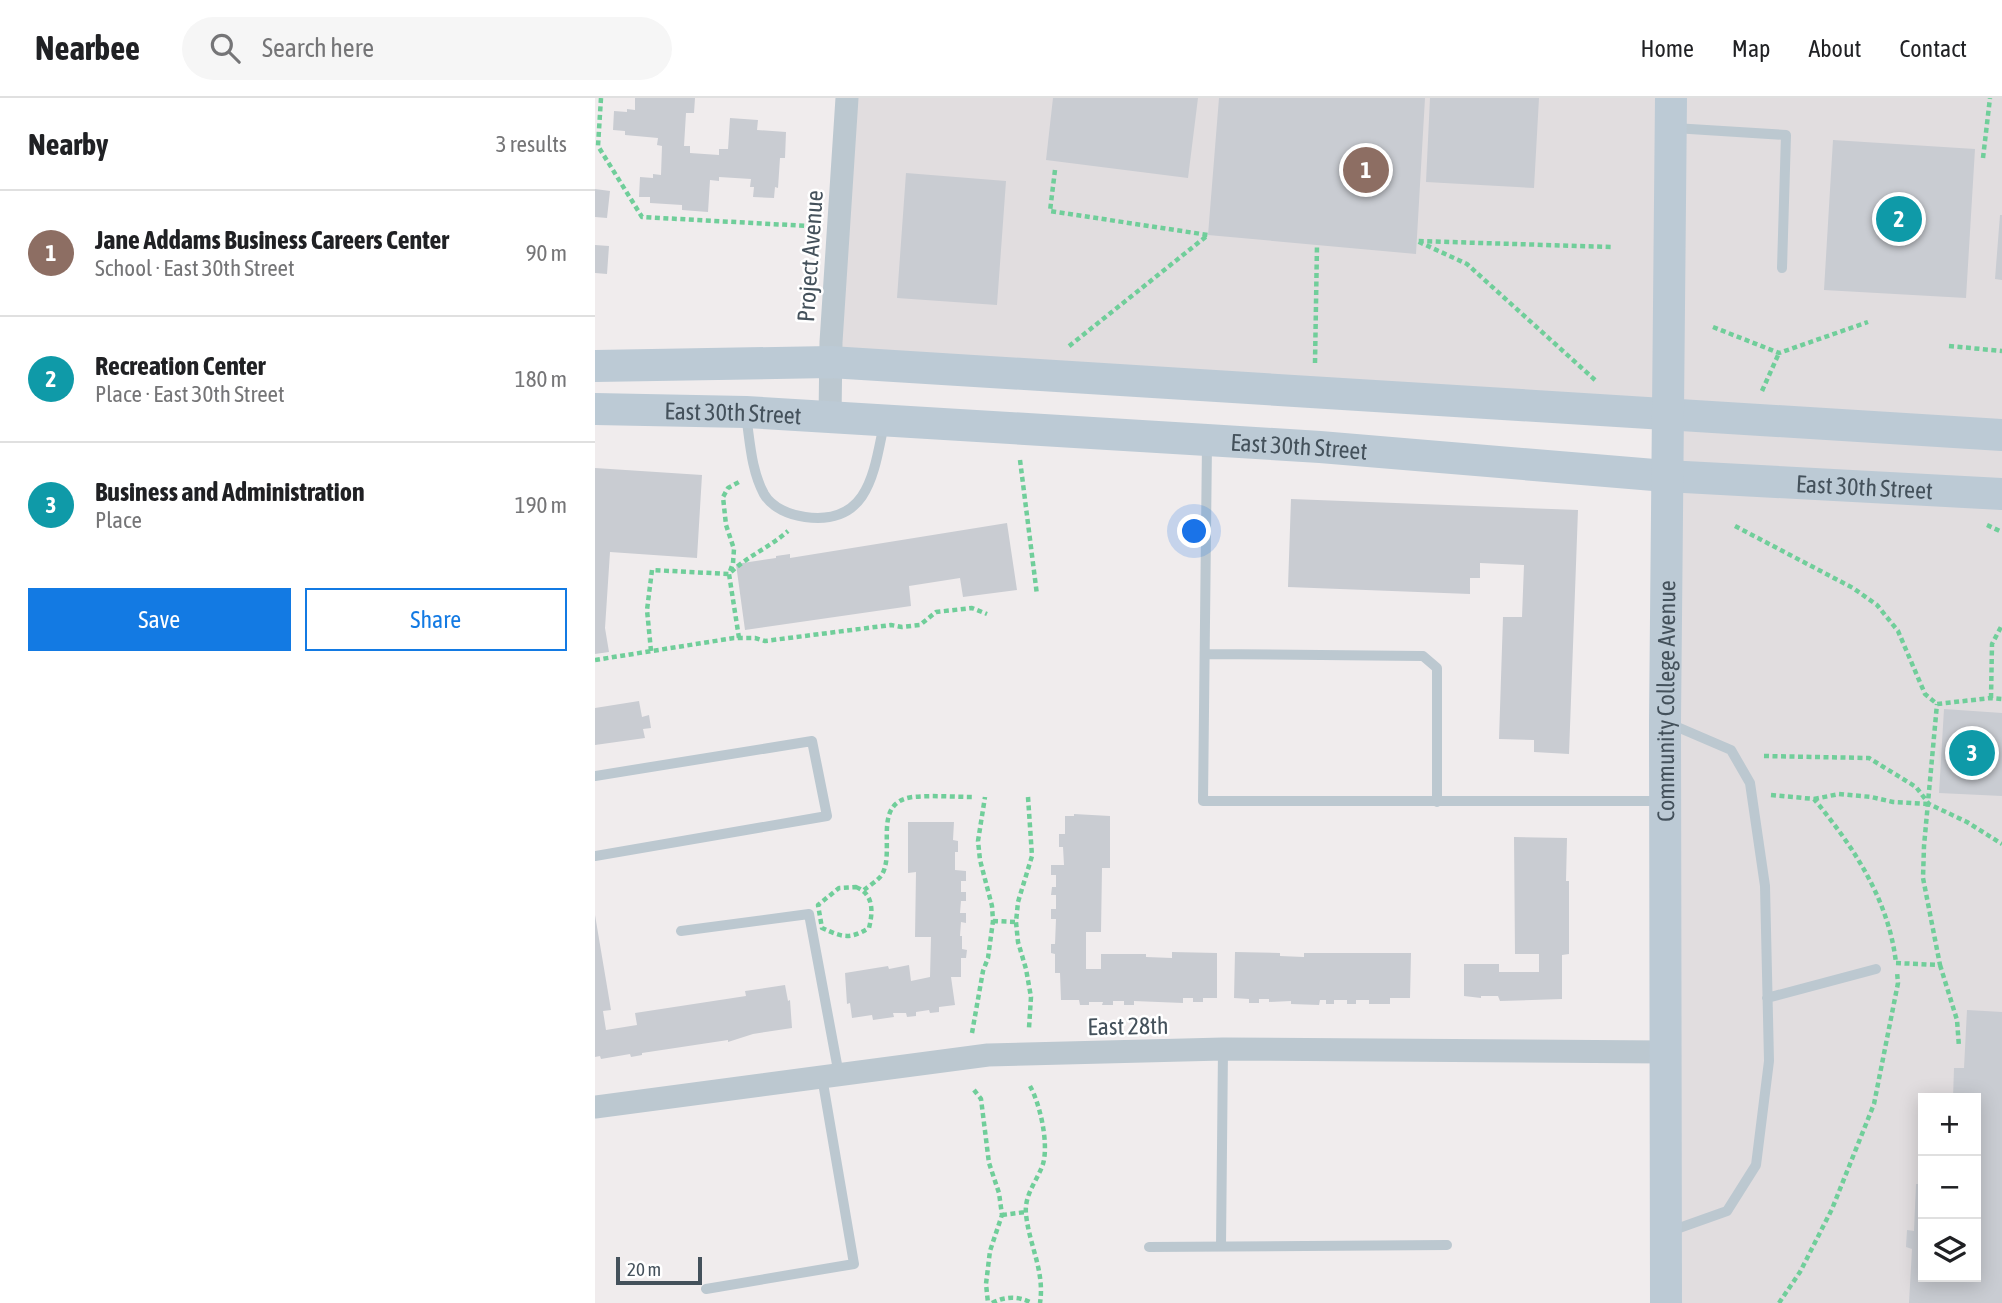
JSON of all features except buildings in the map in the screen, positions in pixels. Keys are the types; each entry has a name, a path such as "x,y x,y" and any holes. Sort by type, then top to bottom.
{"main road":[{"name":"Community College Avenue","path":"1666,1303 1666,476 1671,113"},
{"name":"East 30th Street","path":"595,366 829,362 2002,435"},
{"name":"East 30th Street","path":"595,409 746,412 1334,448 1666,476 2002,494"}],"street":[{"name":"Project Avenue","path":"830,418 829,362 847,98"},
{"name":"East 28th","path":"595,1107 989,1055 1223,1049 1665,1052"}],"lane":[{"path":"1671,113 1786,135 1782,268"},
{"path":"746,412 754,469 765,496 775,506 793,515 814,518 839,514 857,503 872,481 885,421"},
{"path":"1207,440 1203,801 1665,801"},
{"path":"1206,654 1423,656 1437,668 1437,802"},
{"path":"1665,722 1731,750 1749,783 1765,886 1769,1060 1756,1165 1727,1211 1666,1233"},
{"path":"595,776 812,741 827,816 595,856"},
{"path":"681,931 809,914 854,1264 705,1289"},
{"path":"1767,998 1876,969"},
{"path":"1221,1246 1223,1049"},
{"path":"1149,1247 1447,1245"}],"path":[{"path":"601,98 598,146 642,216 808,226"},
{"path":"1983,158 1990,98"},
{"path":"1055,170 1050,211 1208,235 1067,348"},
{"path":"1598,382 1467,264 1417,241 1611,247"},
{"path":"1315,370 1317,245"},
{"path":"1713,327 1779,353 1868,322"},
{"path":"1949,346 2002,351"},
{"path":"1758,401 1779,353"},
{"path":"1020,460 1037,595"},
{"path":"739,638 729,574 734,549 726,525 723,498 728,488 743,479"},
{"path":"1735,526 1853,588 1877,605 1898,631 1925,694 1937,704 2002,699"},
{"path":"652,651 647,610 652,570 729,574 743,560 773,545 788,530"},
{"path":"595,660 739,638 765,641 891,625 920,625 936,612 972,608 987,614"},
{"path":"1991,698 1992,644 2002,625"},
{"path":"1937,704 1923,878 1940,965 1957,1020 1959,1047"},
{"path":"1764,756 1869,758 1916,787 1929,804"},
{"path":"1769,795 1814,799 1839,794 1929,804 1967,822 2002,844"},
{"path":"864,890 881,876 885,864 887,818 895,806 911,797 974,797"},
{"path":"972,1033 993,921 992,906 979,860 978,841 985,797"},
{"path":"1028,797 1032,856 1018,902 1016,922 1017,942 1031,997 1029,1029"},
{"path":"1779,1303 1800,1272 1832,1209 1874,1104 1898,983 1893,940 1876,891 1838,828 1814,799"},
{"path":"856,887 864,890 871,903 869,928 855,937 838,935 822,928 818,905 839,888 856,887"},
{"path":"993,921 1016,922"},
{"path":"1896,963 1940,965"},
{"path":"1030,1086 1038,1101 1045,1143 1043,1163 1026,1199 1026,1212 1043,1285 1040,1303"},
{"path":"974,1090 981,1099 989,1163 999,1193 1002,1215 990,1251 986,1284 990,1303 1003,1297 1020,1298 1032,1303"},
{"path":"1002,1215 1026,1212"}],"shaded area":[{"path":"847,98 2002,98 2002,1303 1666,1303 1666,414 830,362"}],"place":[{"name":"Jane Addams Business Careers Center","path":"1366,170"},
{"name":"Recreation Center","path":"1899,219"},
{"name":"Business and Administration","path":"1972,753"}]}
